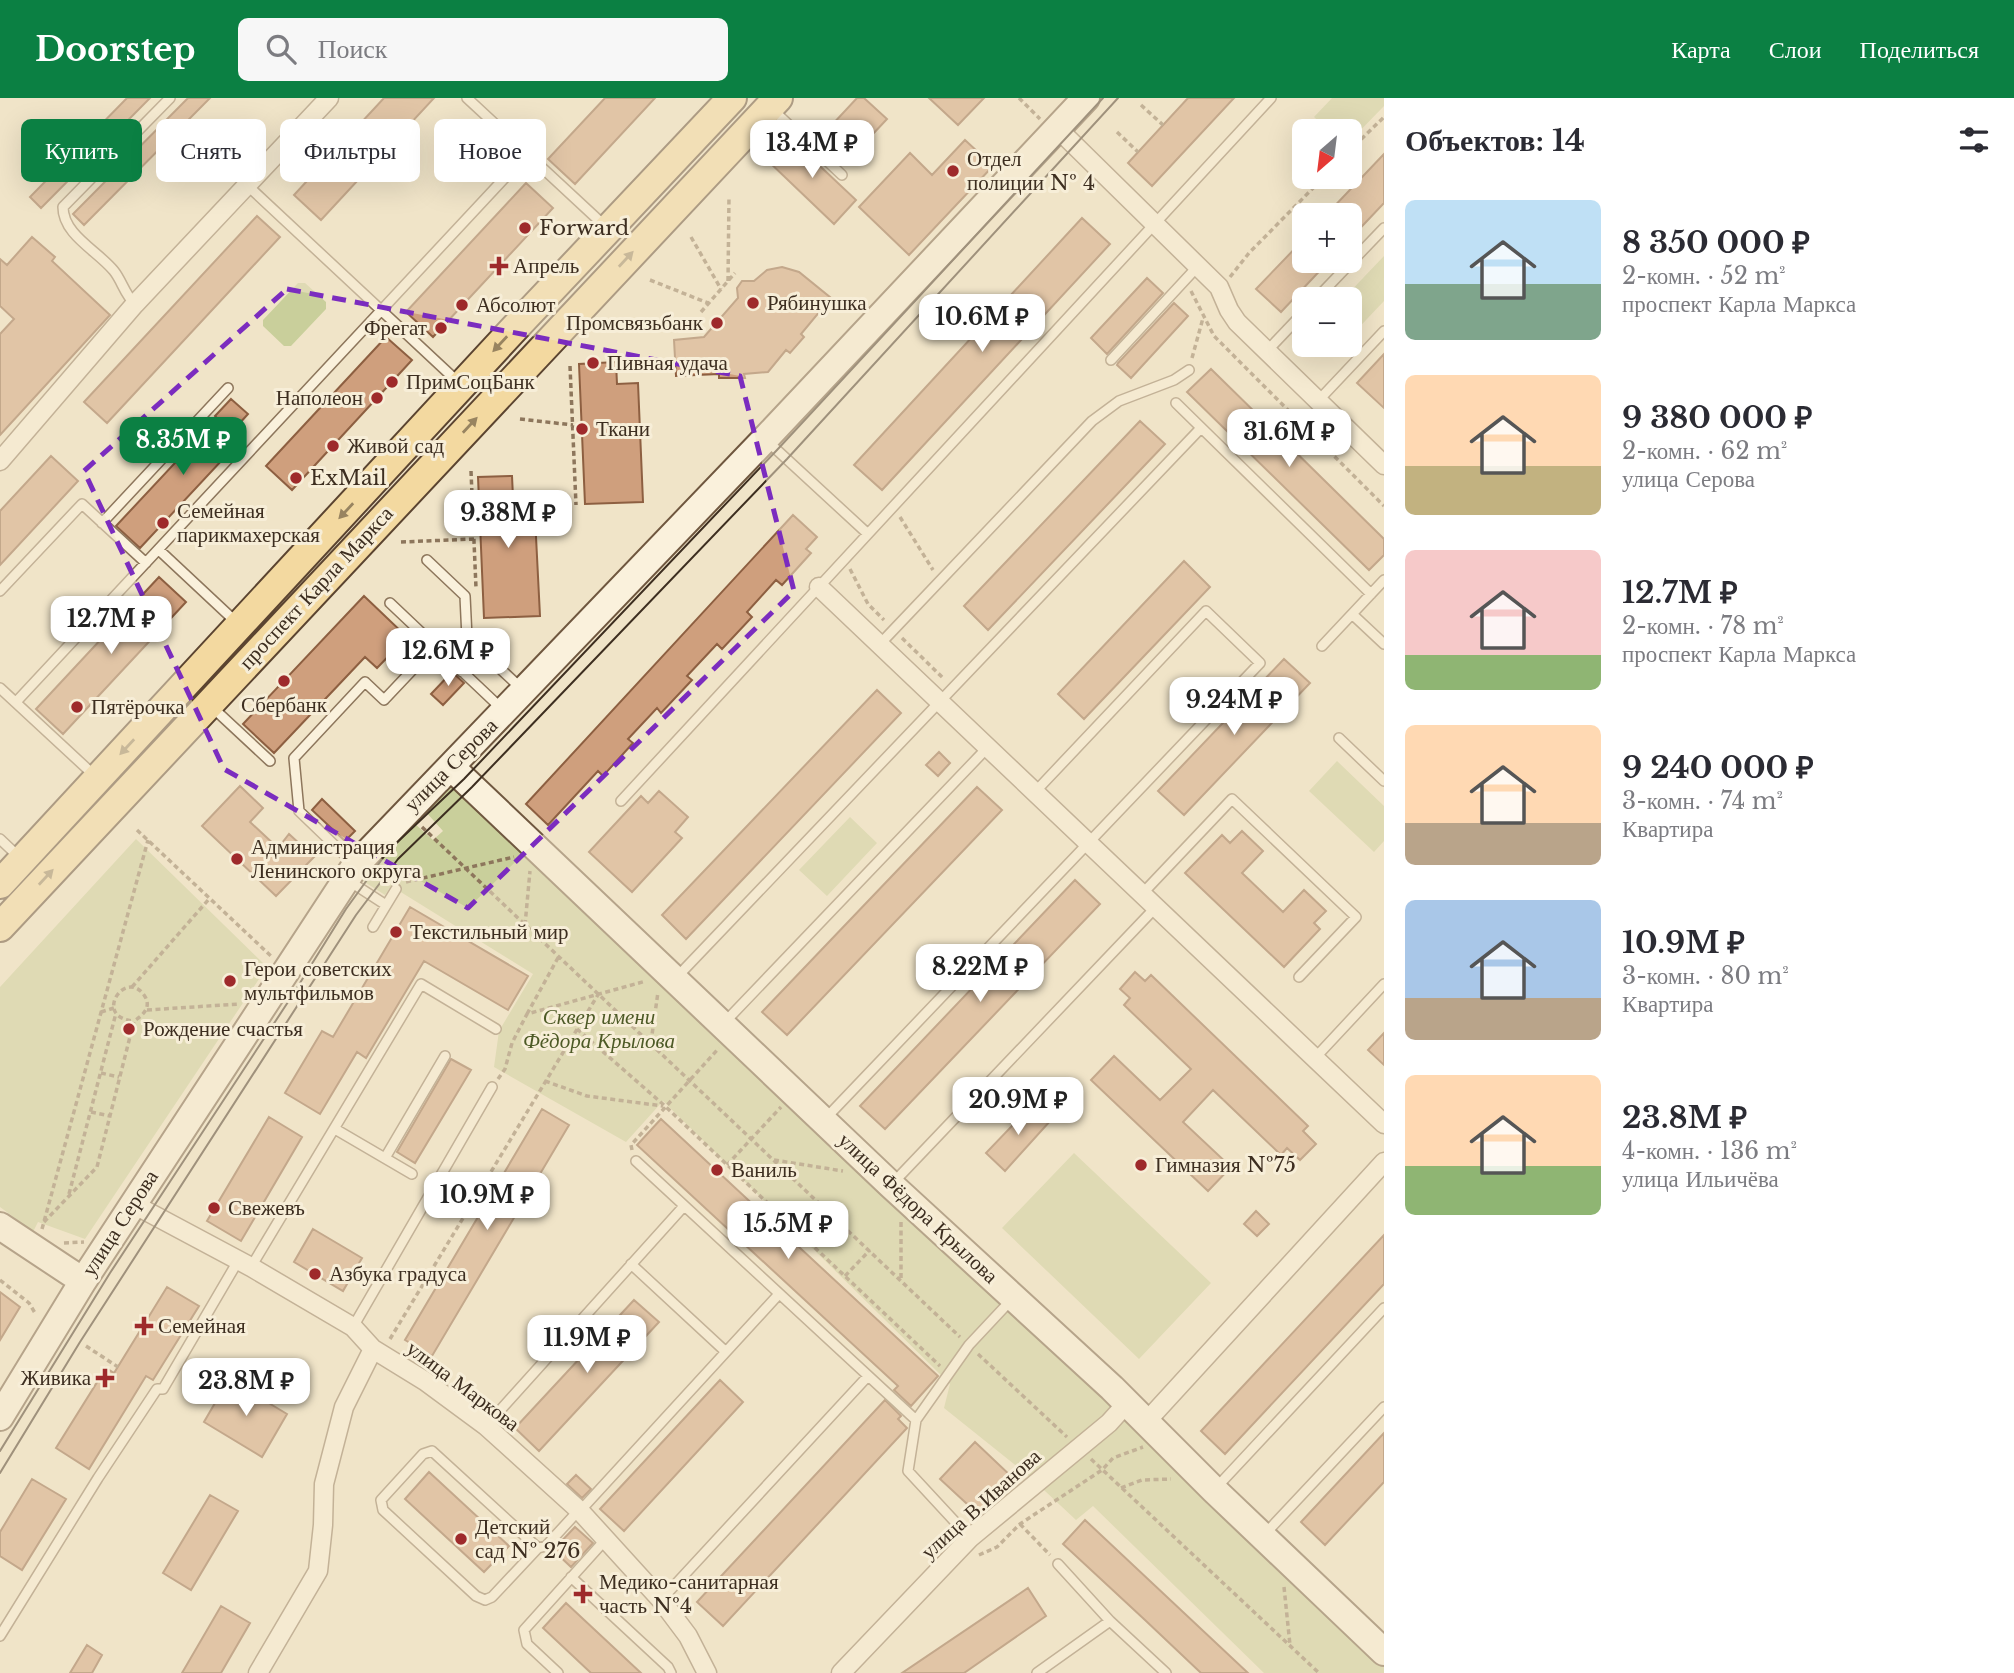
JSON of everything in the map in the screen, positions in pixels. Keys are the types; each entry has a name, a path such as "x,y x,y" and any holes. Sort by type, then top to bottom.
{"main road":[{"name":"проспект Карла Маркса","path":"0,884 732,98"},
{"name":"проспект Карла Маркса","path":"0,927 776,100"},
{"path":"643,192 667,215"},
{"path":"186,683 209,704"}],"street":[{"path":"0,461 135,304 329,98"},
{"name":"улица Серова","path":"0,1417 83,1281 351,872 1086,98"},
{"path":"1056,131 1219,287 1237,322 1384,465"},
{"path":"819,587 1384,1124"},
{"name":"улица Фёдора Крылова","path":"451,767 667,985 727,1029 891,1185 1014,1296 1384,1651"},
{"name":"улица В.Иванова","path":"841,1673 970,1538 1109,1423 1143,1419 1384,1162"},
{"name":"улица Маркова","path":"133,1204 245,1264 352,1327 377,1351 425,1381 486,1426 580,1511 661,1600 688,1636 707,1673"},
{"path":"0,1226 83,1281"},
{"path":"258,1673 318,1571 324,1484 344,1407 377,1351"}],"lane":[{"path":"135,304 114,271 69,228 63,215 63,207 170,98"},
{"path":"467,98 490,119"},
{"path":"621,801 1271,98"},
{"path":"776,100 842,175"},
{"path":"546,172 608,229"},
{"path":"16,702 501,182"},
{"path":"247,185 462,385"},
{"path":"1327,287 1384,228"},
{"path":"1111,360 1198,266"},
{"path":"1267,351 1292,325"},
{"path":"1318,401 1384,331"},
{"path":"880,644 1093,421 1119,401 1174,380 1189,370"},
{"path":"102,523 228,387"},
{"path":"1176,403 1371,594"},
{"path":"667,985 1201,428"},
{"path":"765,439 868,534"},
{"path":"0,591 82,504 146,563"},
{"path":"159,550 240,625"},
{"path":"427,560 465,596 467,638 523,691"},
{"path":"1322,646 1384,580"},
{"path":"390,603 504,711"},
{"path":"823,1120 1260,663 1206,611 1035,792"},
{"path":"1352,614 1384,644"},
{"path":"386,905 351,872 299,811 294,758 365,682 384,700 435,646"},
{"path":"462,671 481,652"},
{"path":"0,688 98,779"},
{"path":"209,704 270,761"},
{"path":"1339,738 1384,781"},
{"path":"727,1029 988,747"},
{"path":"1142,894 1232,799 1356,917 1299,977"},
{"path":"0,839 23,860"},
{"path":"373,928 396,889"},
{"path":"891,1185 1156,907"},
{"path":"0,1636 98,1478 157,1390 163,1389 335,1129 421,984 496,1029"},
{"path":"1315,1058 1384,984"},
{"path":"384,1158 445,1056"},
{"path":"352,1327 492,1087"},
{"path":"335,1129 412,1174"},
{"path":"636,1161 916,1420"},
{"path":"486,1426 684,1206"},
{"path":"631,1264 725,1351"},
{"path":"538,1548 432,1451 423,1454 381,1500 383,1510 481,1599 492,1597 538,1548 546,1546 580,1511 779,1294"},
{"path":"970,1538 908,1471 916,1420 969,1345 1014,1296"},
{"path":"1208,1484 1384,1308"},
{"path":"661,1600 868,1376"},
{"path":"1271,1545 1384,1407"},
{"path":"558,1673 527,1644 524,1630 606,1539"},
{"path":"1058,1564 1110,1621 1167,1673"},
{"path":"571,1577 668,1667 671,1673"},
{"path":"1037,1673 1110,1621"}],"path":[{"path":"1019,98 1056,131"},
{"path":"1142,105 1163,125"},
{"path":"1362,138 1384,117"},
{"path":"1117,132 1138,152"},
{"path":"1219,287 1312,189"},
{"path":"728,281 729,196"},
{"path":"691,237 721,289"},
{"path":"701,312 735,273"},
{"path":"650,280 708,303"},
{"path":"1184,280 1213,336 1384,506"},
{"path":"570,366 576,505"},
{"path":"520,419 573,425"},
{"path":"471,471 476,599"},
{"path":"894,506 940,581"},
{"path":"401,542 474,539"},
{"path":"407,810 969,1345 1319,1673"},
{"path":"137,830 287,970"},
{"path":"41,1231 148,840"},
{"path":"396,889 399,884 518,856"},
{"path":"526,925 531,865"},
{"path":"132,987 209,899"},
{"path":"492,1087 505,1069 512,1043 559,956"},
{"path":"527,1014 648,981"},
{"path":"651,1042 667,985"},
{"path":"69,1195 115,1011 116,995 123,988 132,987 140,990 146,999 147,1010 142,1017 134,1021 124,1020 115,1011 101,1012"},
{"path":"377,1351 599,993"},
{"path":"147,1010 248,1004 261,1008"},
{"path":"43,1223 97,1167 134,1021"},
{"path":"578,1029 665,1107 949,1374"},
{"path":"636,1161 631,1145 689,1079 727,1029"},
{"path":"100,1073 119,1077"},
{"path":"545,1081 586,1096 665,1107"},
{"path":"727,1165 794,1093"},
{"path":"90,1112 110,1116"},
{"path":"774,1160 850,1172"},
{"path":"901,1209 901,1279"},
{"path":"62,1243 86,1242 93,1236"},
{"path":"845,1276 870,1250"},
{"path":"0,1280 29,1303 35,1313"},
{"path":"86,1346 118,1367"},
{"path":"976,1557 997,1547 1020,1524 1102,1470 1113,1458 1144,1447 1143,1419"},
{"path":"1121,1488 1142,1480 1208,1484"},
{"path":"1020,1524 1058,1564"},
{"path":"1271,1545 1290,1646"}],"highlighted area":[{"path":"287,289 740,376 794,591 468,908 224,769 84,471"}],"green space":[{"path":"1332,98 1384,98 1384,106 1362,129 1362,119 1314,117"},
{"path":"1384,256 1384,301 1362,324 1362,287 1354,287"},
{"path":"298,283 305,283 326,302 326,309 291,346 284,346 263,326 263,320"},
{"path":"1337,761 1384,806 1384,841 1374,852 1309,791"},
{"name":"Сквер имени Фёдора Крылова","path":"450,786 462,788 1384,1659 1384,1673 1264,1673 1093,1506 1076,1520 1030,1477 944,1408 950,1384 663,1101 626,1142 494,1067 499,1031 533,974 391,886 385,895 363,881 388,848 414,823 433,840 443,831 425,811"},
{"path":"850,817 877,843 827,896 799,870"},
{"path":"136,839 267,967 85,1239 38,1222 34,1230 31,1230 0,1207 0,987"},
{"path":"1074,1153 1211,1283 1139,1359 1002,1228"}],"building":[{"path":"127,98 150,98 129,119 106,119"},
{"path":"188,98 210,98 189,119 167,119"},
{"path":"384,98 434,98 415,119 365,119"},
{"path":"605,98 655,98 575,184 548,159"},
{"path":"857,98 864,98 887,119 856,152 830,127"},
{"path":"929,98 984,98 958,125"},
{"path":"1188,98 1234,98 1152,186 1128,163"},
{"path":"156,130 156,152 142,167 142,144"},
{"path":"789,137 856,200 834,224 767,160"},
{"path":"965,140 993,166 909,255 859,207 910,153 932,175"},
{"path":"1384,154 1384,203 1362,226 1362,203 1337,203 1351,189 1362,189 1362,177"},
{"path":"45,182 67,182 41,208 30,197"},
{"path":"105,182 127,182 84,225 73,214"},
{"path":"306,182 356,182 321,220 294,195"},
{"path":"526,183 553,208 433,337 406,312"},
{"path":"257,216 280,237 107,423 84,402"},
{"path":"1082,218 1110,244 882,490 854,465"},
{"path":"32,237 55,257 52,261 110,315 0,435 0,334 14,319 0,306 0,259 7,265"},
{"path":"1292,252 1292,273 1318,273 1305,287 1292,287 1292,300 1281,312 1256,289"},
{"path":"782,267 799,272 831,298 801,334 804,337 790,353 786,350 768,372 744,374 745,378 719,378 719,374 676,376 674,340 704,337 738,298 737,288 742,281 754,281 767,270"},
{"path":"1147,278 1163,293 1107,354 1091,338"},
{"path":"1174,303 1188,316 1131,378 1118,363"},
{"path":"386,337 412,360 292,490 266,466"},
{"path":"1384,354 1384,408 1357,383"},
{"path":"616,362 617,384 638,383 643,502 585,504 579,364"},
{"path":"1211,369 1384,539 1384,555 1369,570 1187,392"},
{"path":"231,399 248,414 228,436 237,444 140,548 116,526 217,418 215,416"},
{"path":"1140,421 1165,444 988,630 964,606"},
{"path":"51,456 78,481 0,565 0,511"},
{"path":"512,476 513,497 534,497 540,616 484,618 478,477"},
{"path":"793,515 817,537 806,549 811,553 782,585 776,580 747,612 752,617 722,649 717,644 687,676 692,680 661,713 657,708 628,739 633,743 603,776 598,771 548,825 526,804"},
{"path":"1184,561 1210,587 1084,719 1058,694"},
{"path":"159,577 186,602 63,734 36,709"},
{"path":"364,596 407,637 377,668 365,657 274,753 243,724"},
{"path":"1284,659 1310,683 1184,815 1158,791"},
{"path":"452,672 464,683 443,705 431,694"},
{"path":"877,690 901,713 686,939 662,915"},
{"path":"939,752 950,763 938,776 926,765"},
{"path":"240,786 263,808 250,822 278,848 289,834 314,857 276,896 202,826"},
{"path":"977,787 1002,810 787,1035 762,1012"},
{"path":"659,791 688,817 675,832 682,838 632,892 589,852 641,796 648,803"},
{"path":"322,799 355,831 345,841 312,810"},
{"path":"1242,831 1263,851 1242,873 1283,912 1304,890 1326,911 1314,923 1320,929 1284,967 1185,873 1222,835 1230,843"},
{"path":"1075,880 1100,904 885,1129 860,1106"},
{"path":"410,907 528,976 508,1010 424,961 366,1058 357,1052 320,1114 285,1093 322,1031 333,1037"},
{"path":"1135,972 1145,981 1151,975 1308,1126 1303,1131 1316,1144 1300,1160 1287,1148 1281,1155 1213,1090 1183,1122 1231,1167 1208,1191 1091,1080 1114,1056 1160,1100 1191,1069 1124,1005 1130,998 1120,989"},
{"path":"1384,1033 1384,1065 1368,1050"},
{"path":"451,1059 471,1070 415,1163 397,1152"},
{"path":"1033,1104 1051,1120 1005,1171 986,1153"},
{"path":"542,1109 569,1125 432,1356 405,1340"},
{"path":"269,1117 302,1137 241,1241 207,1221"},
{"path":"661,1119 938,1376 911,1406 894,1390 898,1386 637,1145"},
{"path":"1256,1211 1269,1224 1257,1236 1244,1224"},
{"path":"313,1229 362,1258 343,1291 294,1262"},
{"path":"1384,1235 1384,1284 1225,1454 1201,1431"},
{"path":"167,1287 199,1306 153,1380 146,1376 89,1469 56,1448 106,1368 114,1373"},
{"path":"0,1292 20,1307 0,1340"},
{"path":"634,1300 659,1322 539,1451 515,1428"},
{"path":"229,1379 287,1414 262,1457 204,1422"},
{"path":"720,1380 743,1402 624,1531 600,1509"},
{"path":"885,1400 901,1416 898,1419 907,1428 723,1626 697,1602"},
{"path":"1384,1433 1384,1482 1325,1545 1301,1522"},
{"path":"975,1442 1013,1478 979,1515 940,1479"},
{"path":"429,1472 509,1546 484,1572 405,1499"},
{"path":"576,1475 591,1489 582,1498 567,1484"},
{"path":"32,1479 66,1499 22,1570 0,1556 0,1532"},
{"path":"210,1495 238,1511 191,1590 163,1573"},
{"path":"1085,1520 1248,1673 1201,1673 1063,1544"},
{"path":"575,1527 593,1543 571,1567 553,1550"},
{"path":"1028,1588 1046,1616 964,1673 902,1673"},
{"path":"566,1603 641,1673 591,1673 543,1628"},
{"path":"221,1606 250,1623 221,1673 182,1673"},
{"path":"87,1645 102,1655 92,1673 70,1673"}],"tram line":[{"path":"0,1451 110,1273 346,909 388,851 464,779 777,450 1103,98"},
{"path":"0,1473 80,1342 356,915 398,859 472,787 787,459 1118,98"}],"place":[{"name":"Отдел полиции № 4","path":"953,171"},
{"name":"Forward","path":"525,228"},
{"name":"Апрель","path":"499,266"},
{"name":"Рябинушка","path":"753,303"},
{"name":"Абсолют","path":"462,305"},
{"name":"Промсвязьбанк","path":"717,323"},
{"name":"Фрегат","path":"441,328"},
{"name":"Пивная удача","path":"593,363"},
{"name":"ПримСоцБанк","path":"392,382"},
{"name":"Наполеон","path":"377,398"},
{"name":"Ткани","path":"582,429"},
{"name":"Живой сад","path":"333,446"},
{"name":"ExMail","path":"296,478"},
{"name":"Семейная парикмахерская","path":"163,523"},
{"name":"Сбербанк","path":"284,681"},
{"name":"Пятёрочка","path":"77,707"},
{"name":"Администрация Ленинского округа","path":"237,859"},
{"name":"Текстильный мир","path":"396,932"},
{"name":"Герои советских мультфильмов","path":"230,981"},
{"name":"Рождение счастья","path":"129,1029"},
{"name":"Гимназия №75","path":"1141,1165"},
{"name":"Ваниль","path":"717,1170"},
{"name":"Свежевъ","path":"214,1208"},
{"name":"Азбука градуса","path":"315,1274"},
{"name":"Семейная","path":"144,1326"},
{"name":"Живика","path":"105,1378"},
{"name":"Детский сад № 276","path":"461,1539"},
{"name":"Медико-санитарная часть №4","path":"583,1594"}]}
